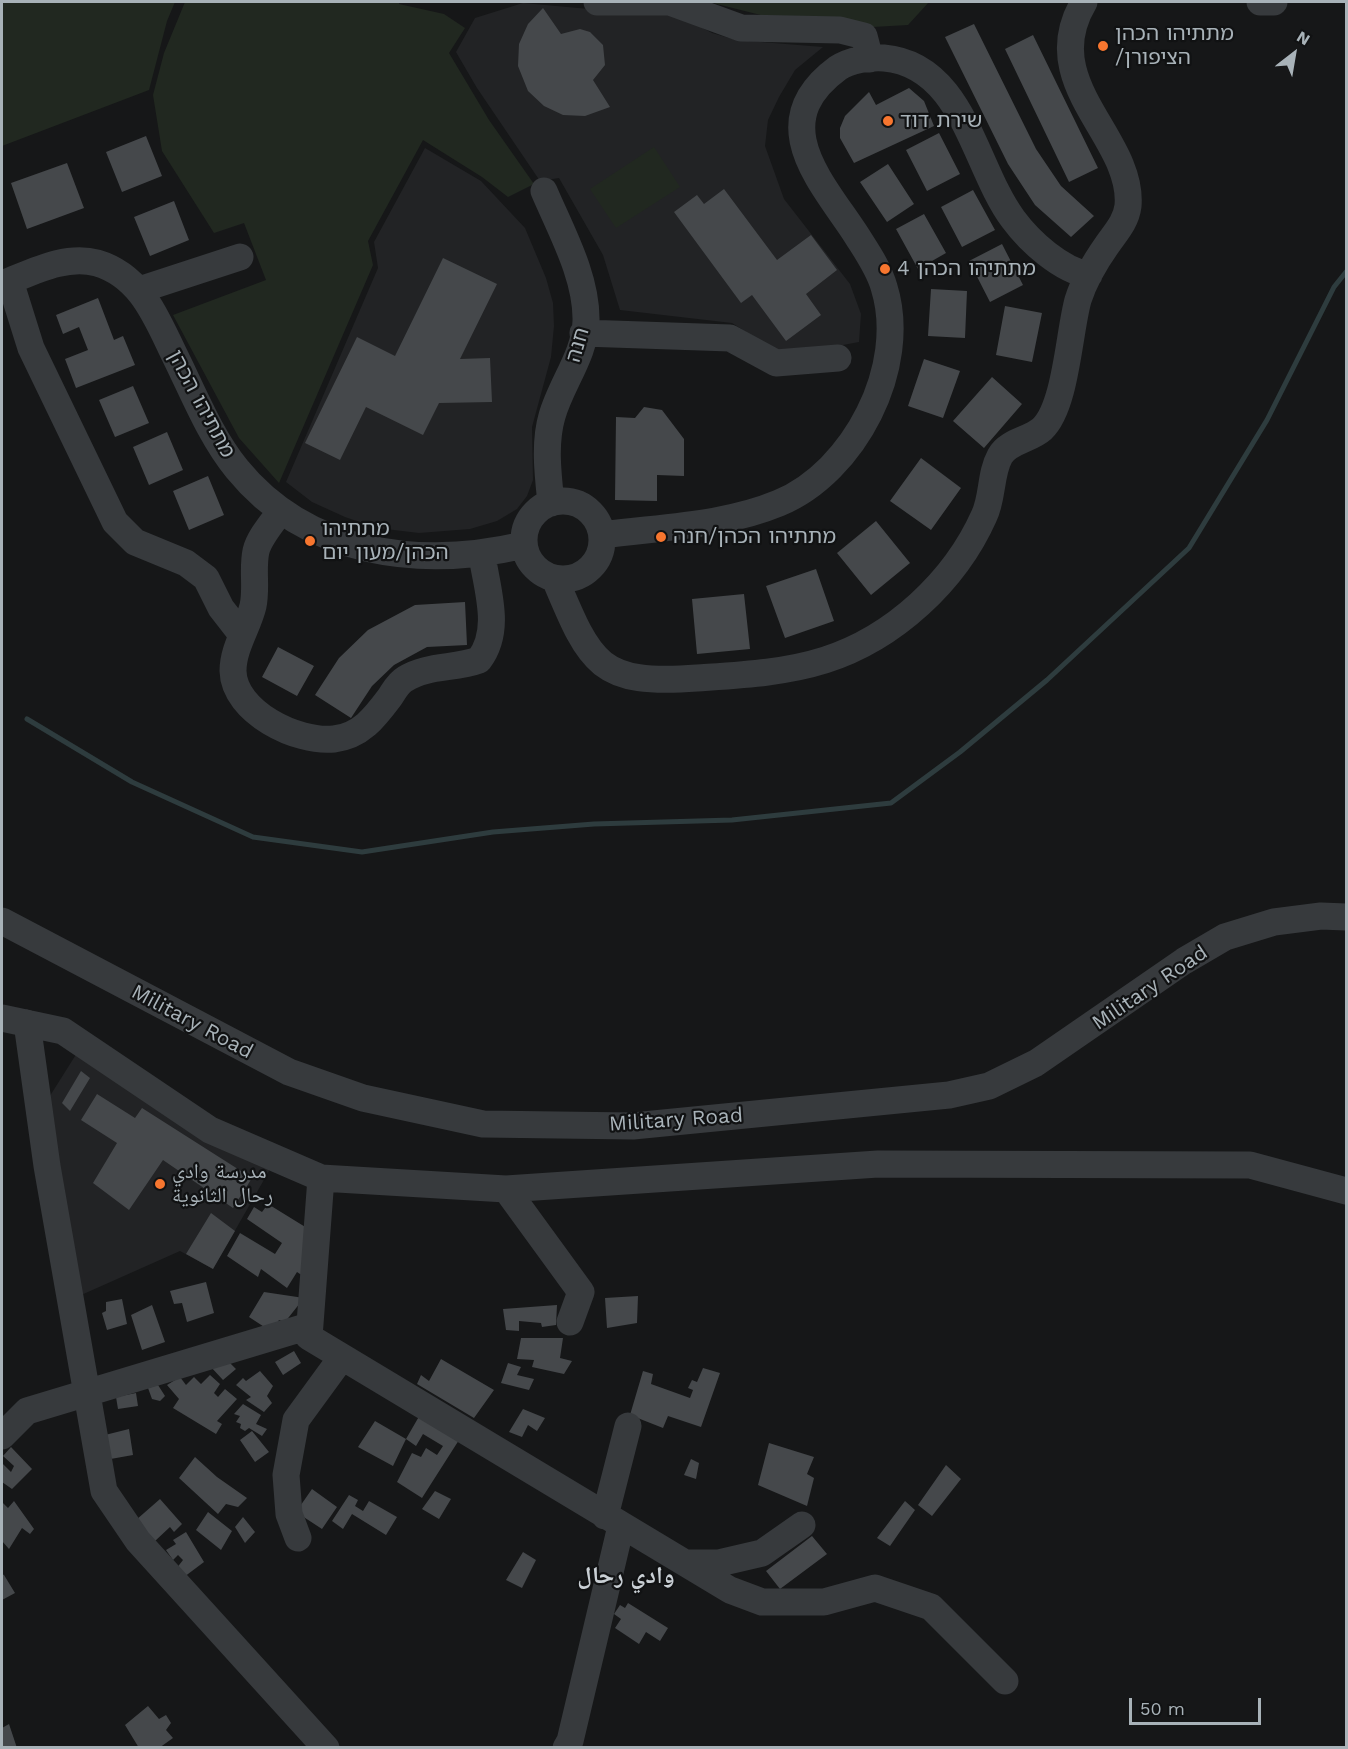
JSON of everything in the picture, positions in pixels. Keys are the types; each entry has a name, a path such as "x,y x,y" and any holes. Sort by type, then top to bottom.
{"street":[{"path":"597,2 670,2 723,23 758,30 840,30 864,36 870,59"},
{"path":"555,579 584,641 598,660 610,671 624,676 672,680 749,675 826,659 865,641 912,610 956,565 986,514 1000,456 1011,446 1043,429 1060,393 1078,300 1089,275 1122,224 1128,207 1119,164 1084,98 1076,76 1071,32 1084,2"},
{"path":"1260,2 1274,2"},
{"path":"602,535 724,520 782,502 804,489 848,447 879,393 887,366 889,312 885,287 873,262 813,173 801,135 809,101 827,76 844,64 870,59 898,60 932,78 948,94 960,115 1012,218 1027,235 1062,264 1077,273 1089,275"},
{"name":"חנה","path":"544,191 577,271 586,322 584,333 552,416 548,460 551,503"},
{"path":"139,290 240,257"},
{"name":"מתתיהו הכהן","path":"6,283 51,265 82,260 110,268 139,290 151,306 208,423 236,468 280,512 310,529 349,544 388,553 482,555 524,545"},
{"path":"6,283 31,348 115,522 135,542 186,563 206,578 221,608 242,635"},
{"path":"584,333 730,338 776,363 838,358"},
{"path":"565,501 589,510 598,521 602,535 601,551 595,563 580,576 555,579 540,572 528,558 524,545 524,532 530,519 551,503 565,501"},
{"path":"280,512 256,548 253,605 233,668 234,682 240,695 272,722 305,736 334,739 350,735 369,724 402,681 417,673 479,660 488,648 492,617 482,555"},
{"name":"Military Road","path":"2,921 289,1072 363,1098 408,1110 483,1124 633,1126 949,1095 989,1086 1036,1063 1184,961 1225,937 1274,922 1321,916 1347,917"},
{"path":"326,1748 138,1541 104,1491 47,1166 14,1021 63,1031 210,1130 321,1178 506,1189 902,1164 1250,1166 1347,1191"},
{"path":"321,1178 309,1337 730,1590 762,1602 824,1602 875,1588 931,1607 1005,1681"},
{"path":"506,1189 581,1292 570,1322"},
{"path":"2,1436 27,1411 87,1395 309,1326"},
{"path":"298,1538 289,1514 286,1475 296,1420 342,1357"},
{"path":"566,1748 570,1742 613,1521 628,1426"},
{"path":"686,1563 719,1563 762,1553 802,1525"}],"shaded area":[{"path":"2,2 175,2 167,21 149,90 2,146"},
{"path":"185,2 399,2 399,4 444,14 465,28 449,53 489,120 534,184 508,197 482,177 423,140 368,241 373,265 279,483 239,438 173,315 266,280 244,223 214,233 162,151 153,95 164,53"},
{"path":"709,2 929,2 908,25 873,27 844,36"},
{"path":"523,3 622,12 675,13 712,33 736,40 823,47 795,70 779,97 768,120 765,146 784,199 850,284 861,314 859,342 784,356 732,323 620,310 603,255 559,178 540,181 477,88 456,52 475,18"},
{"path":"654,147 680,187 616,228 590,189"},
{"path":"425,148 481,181 525,228 546,278 553,303 554,326 551,357 532,427 533,480 527,496 517,509 497,521 470,529 419,533 377,528 345,517 312,502 286,482 378,268 374,242"},
{"name":"مدرسة وادي رحال الثانوية","path":"82,1045 273,1164 213,1269 180,1251 70,1300 48,1099"}],"building":[{"path":"543,8 561,34 580,29 590,32 603,45 605,65 593,80 610,107 585,116 563,115 544,106 528,91 518,66 519,44 528,24"},
{"path":"974,24 1036,149 1061,186 1094,216 1071,237 1035,205 1008,164 945,37"},
{"path":"1033,35 1098,168 1069,182 1005,49"},
{"name":"שירת דוד","path":"909,88 924,101 934,126 854,163 840,138 840,128 845,116 869,92 876,105"},
{"path":"939,133 960,174 927,191 906,150"},
{"path":"146,136 162,176 122,192 106,152"},
{"path":"67,163 84,208 27,229 11,183"},
{"path":"888,164 914,204 887,222 860,182"},
{"path":"724,189 777,260 811,235 837,270 806,294 821,315 786,341 752,295 741,303 674,212 697,195 704,204"},
{"path":"973,190 995,230 962,247 941,207"},
{"path":"174,201 189,240 150,256 134,217"},
{"path":"924,214 946,253 918,269 896,229"},
{"path":"1002,244 1023,285 990,302 969,261"},
{"path":"443,258 497,284 460,359 490,358 492,402 439,403 423,435 366,407 340,460 305,443 357,337 395,356"},
{"path":"931,289 967,291 965,338 928,336"},
{"path":"98,298 114,340 123,336 135,365 76,388 65,359 88,350 79,327 63,334 56,315"},
{"path":"1005,306 1042,313 1032,362 996,355"},
{"path":"924,359 960,371 943,418 908,406"},
{"path":"992,377 1022,404 984,448 953,421"},
{"path":"133,386 149,423 115,437 99,400"},
{"path":"644,407 662,410 684,439 684,476 657,475 657,501 615,500 616,417 635,418"},
{"path":"167,432 183,470 149,485 133,447"},
{"path":"921,458 961,488 931,530 890,501"},
{"path":"208,476 224,515 189,530 173,491"},
{"path":"876,521 910,563 871,595 837,553"},
{"path":"816,569 834,621 785,638 766,586"},
{"path":"744,594 750,649 697,654 692,599"},
{"path":"465,602 467,645 427,647 394,665 372,686 351,718 315,695 339,658 368,630 415,605"},
{"path":"278,647 314,666 297,696 262,677"},
{"path":"81,1071 90,1078 70,1111 62,1103"},
{"path":"97,1094 135,1118 142,1108 252,1178 233,1208 163,1160 129,1210 93,1183 117,1143 81,1120"},
{"path":"268,1204 315,1233 303,1276 297,1272 287,1288 261,1269 258,1277 227,1256 240,1233 275,1254 282,1243 247,1219 254,1207 262,1212"},
{"path":"211,1213 235,1231 213,1269 186,1254"},
{"path":"206,1282 214,1313 187,1322 182,1303 174,1304 170,1291"},
{"path":"264,1292 304,1298 285,1322 279,1320 272,1332 249,1317"},
{"path":"638,1296 637,1323 607,1328 605,1298"},
{"path":"122,1299 127,1324 107,1330 102,1313 106,1311 106,1302"},
{"path":"152,1305 165,1342 142,1350 131,1315"},
{"path":"557,1305 556,1325 542,1327 541,1323 519,1321 519,1331 506,1330 503,1309"},
{"path":"521,1338 563,1338 560,1358 572,1361 564,1374 532,1367 534,1360 517,1359"},
{"path":"294,1351 301,1363 283,1375 275,1362"},
{"path":"223,1356 236,1369 223,1380 210,1366"},
{"path":"441,1359 494,1390 474,1418 417,1384 421,1375 429,1381"},
{"path":"508,1363 521,1367 517,1375 534,1379 529,1390 501,1383"},
{"path":"703,1368 720,1373 701,1427 668,1416 663,1428 630,1415 643,1371 653,1374 651,1384 690,1398 693,1390 688,1388 692,1380 697,1382"},
{"path":"260,1371 273,1386 267,1396 272,1403 264,1412 246,1400 251,1397 236,1385 243,1378 246,1381"},
{"path":"210,1375 220,1384 214,1393 218,1397 225,1389 237,1399 217,1421 222,1424 216,1434 173,1408 179,1399 167,1385 180,1377 186,1385 194,1377 201,1384"},
{"path":"158,1385 165,1396 160,1401 152,1399 148,1388"},
{"path":"136,1393 138,1406 118,1409 116,1397"},
{"path":"243,1404 261,1415 256,1424 267,1429 262,1436 249,1428 245,1431 240,1428 241,1424 236,1422 240,1416 234,1414"},
{"path":"523,1409 545,1418 537,1431 528,1425 522,1437 509,1432"},
{"path":"421,1413 459,1440 422,1498 397,1482 412,1453 421,1457 426,1448 437,1455 443,1446 423,1434 416,1446 406,1439"},
{"path":"375,1421 406,1439 393,1466 358,1447"},
{"path":"129,1429 133,1455 105,1460 101,1436"},
{"path":"252,1431 269,1452 255,1462 240,1440"},
{"path":"769,1443 814,1457 807,1474 814,1478 807,1506 758,1485"},
{"path":"11,1447 32,1469 12,1489 2,1482 2,1463 11,1472 14,1466 3,1456"},
{"path":"195,1457 217,1477 247,1498 238,1507 226,1504 218,1514 179,1478"},
{"path":"691,1459 699,1463 696,1479 684,1475"},
{"path":"946,1465 961,1479 932,1516 918,1505"},
{"path":"312,1489 337,1507 322,1529 296,1512"},
{"path":"435,1491 451,1499 439,1519 422,1509"},
{"path":"349,1495 358,1500 355,1506 363,1511 369,1501 397,1517 386,1535 352,1514 343,1529 332,1521"},
{"path":"160,1499 182,1524 174,1532 170,1527 155,1541 136,1520"},
{"path":"14,1501 34,1529 30,1534 22,1528 9,1549 2,1541 2,1502 8,1508"},
{"path":"905,1501 915,1510 890,1546 877,1538"},
{"path":"208,1512 232,1531 221,1550 196,1530"},
{"path":"243,1517 255,1532 245,1543 235,1527"},
{"path":"186,1532 204,1562 184,1577 176,1569 183,1560 178,1555 173,1560 166,1550 176,1544 173,1540"},
{"path":"812,1536 827,1554 780,1589 766,1571"},
{"path":"523,1552 536,1560 522,1588 506,1580"},
{"path":"2,1574 15,1593 2,1600"},
{"path":"628,1603 668,1628 660,1641 646,1632 639,1644 615,1628 621,1619 614,1614 620,1605 625,1608"},
{"path":"148,1706 159,1719 166,1715 171,1723 166,1730 173,1738 159,1748 139,1748 125,1725"},
{"path":"9,1724 17,1748 2,1748 2,1728"}],"waterway":[{"path":"27,719 132,782 253,837 362,852 493,832 594,824 732,820 891,803 960,752 1047,680 1189,548 1267,420 1334,287 1346,272"}],"place":[{"name":"מתתיהו הכהן /הציפורן","path":"1103,46"},
{"name":"שירת דוד","path":"888,121"},
{"name":"מתתיהו הכהן 4","path":"885,269"},
{"name":"מתתיהו הכהן/חנה","path":"661,537"},
{"name":"מתתיהו הכהן/מעון יום","path":"310,541"},
{"name":"مدرسة وادي رحال الثانوية","path":"160,1184"}],"district":[{"name":"وادي رحال","path":"626,1576"}]}
